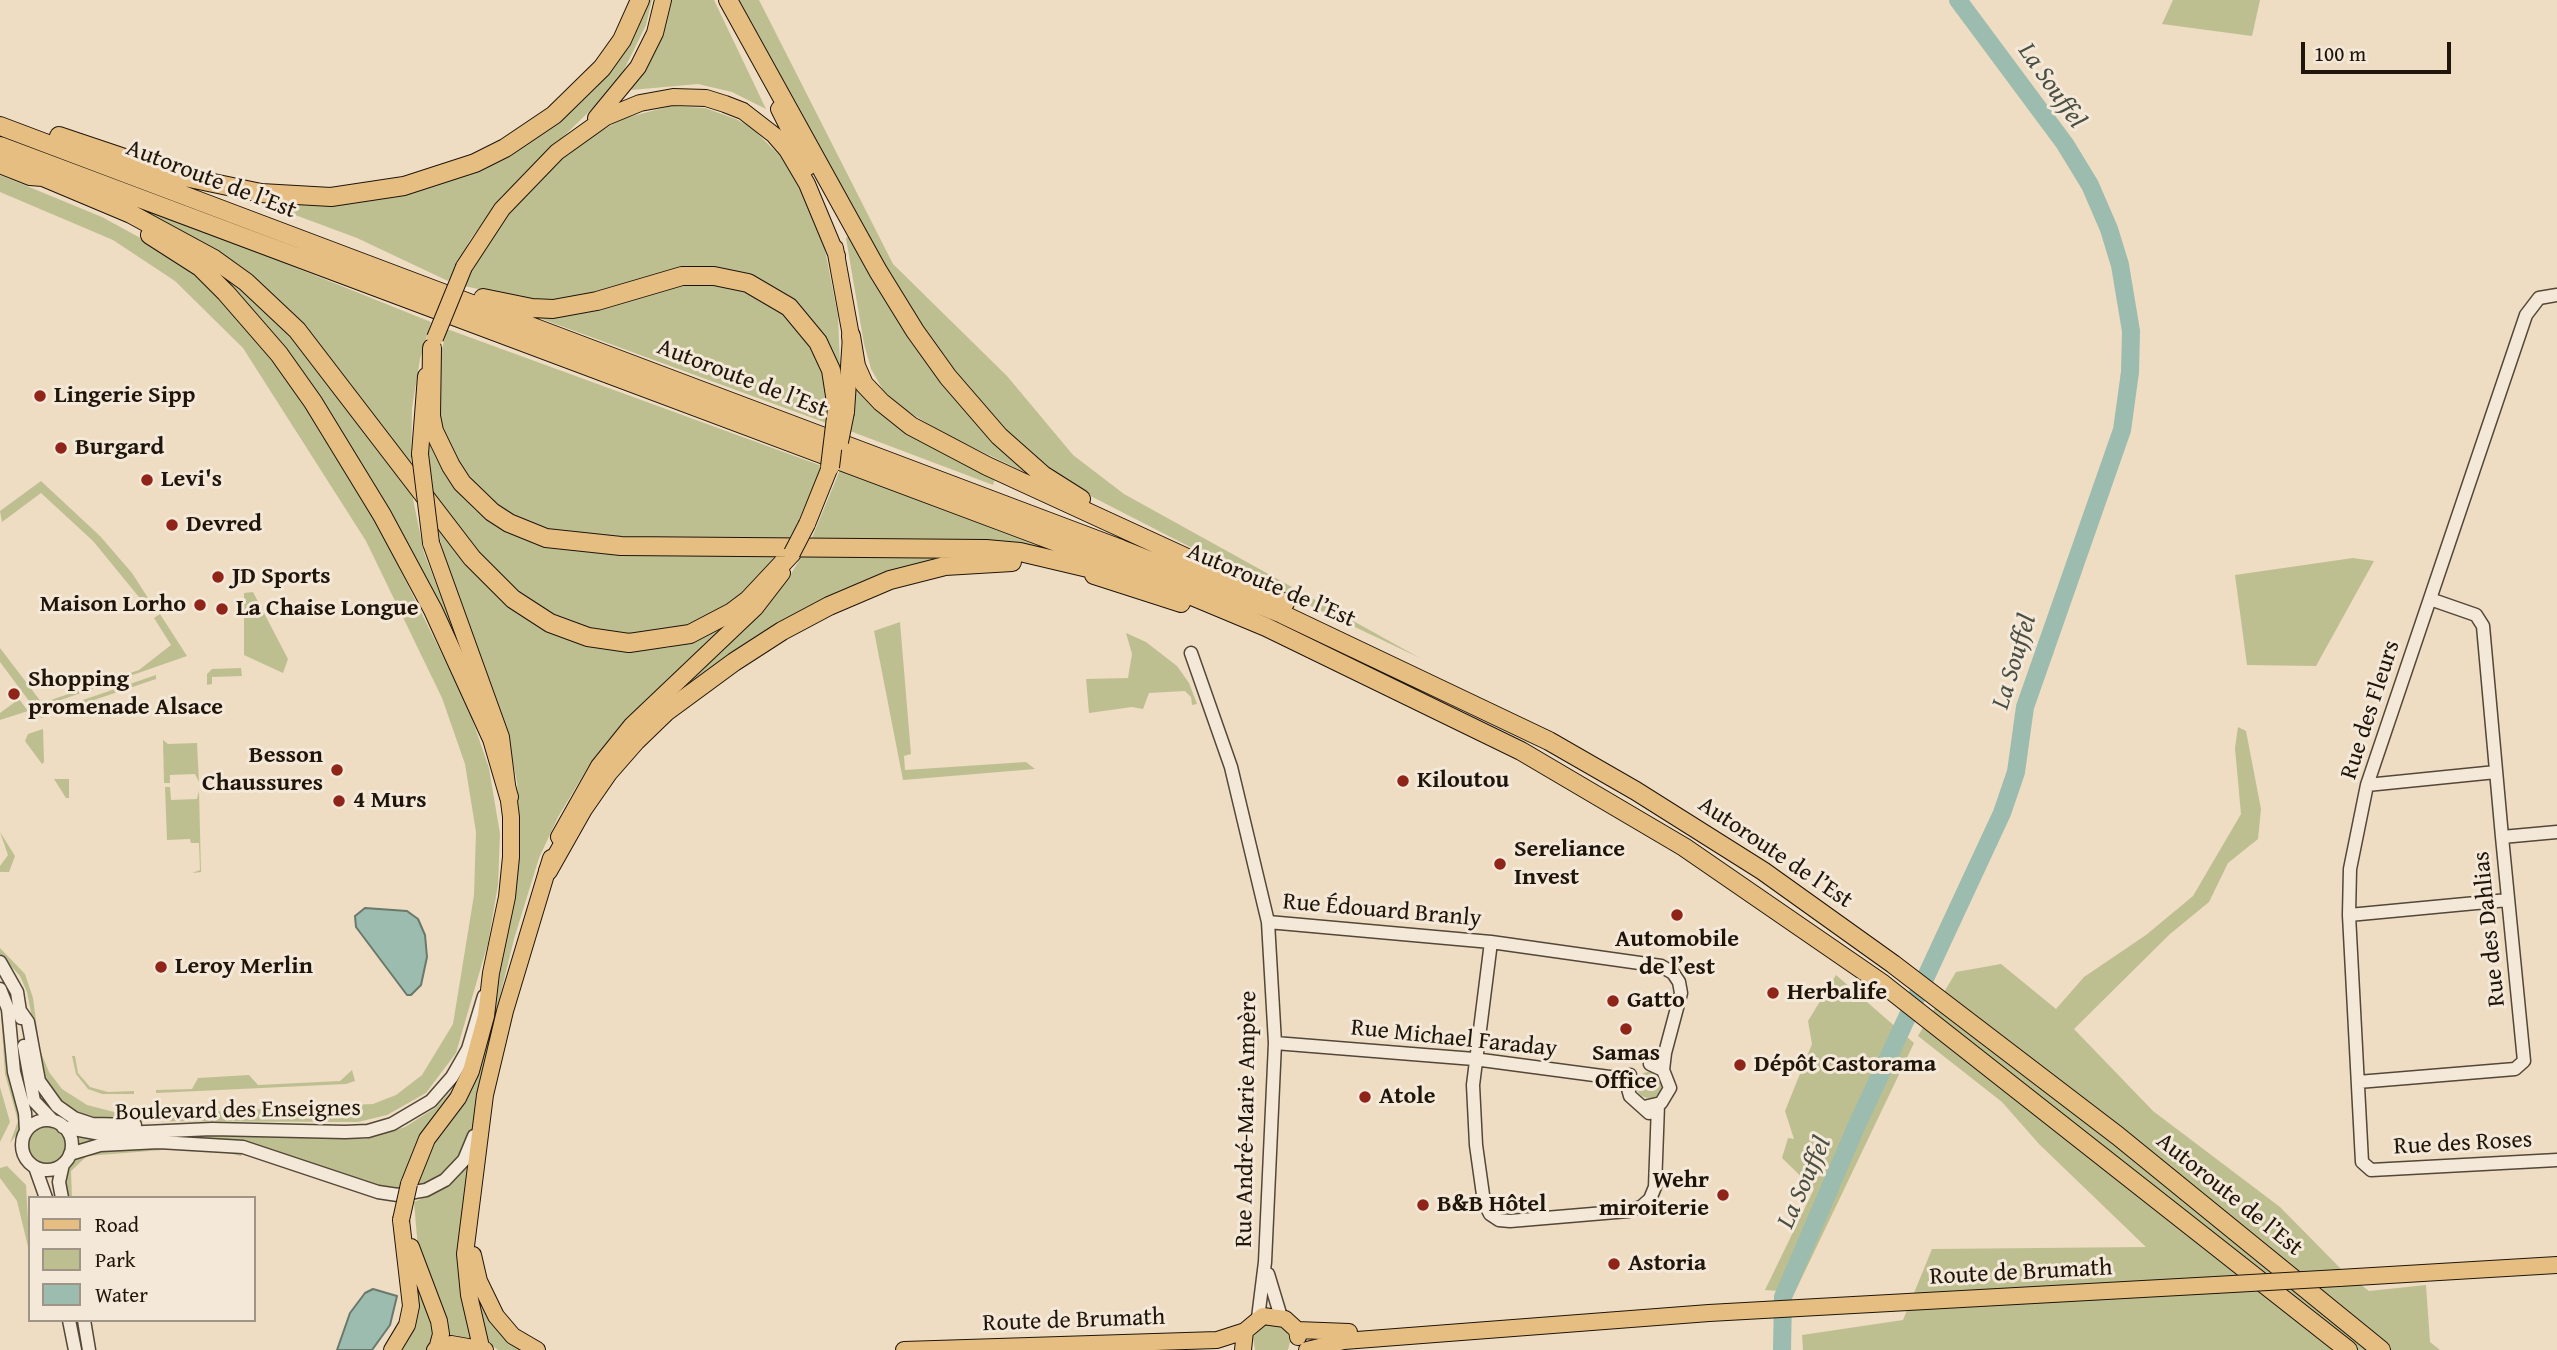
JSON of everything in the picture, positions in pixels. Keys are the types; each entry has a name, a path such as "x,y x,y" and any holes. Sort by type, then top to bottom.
{"highway":[{"path":"0,116 175,175 217,185 300,197 368,193 404,186 475,163 505,148 554,115 602,68 622,40 640,0"},
{"path":"727,0 878,271 948,377 999,436 1043,475 1169,550"},
{"name":"Autoroute de l’Est","path":"0,127 1059,524 1239,596 1549,741 1752,864 1893,964 2118,1136 2381,1350"},
{"name":"Autoroute de l’Est","path":"0,146 1041,536 1185,593 1334,659 1521,751 1617,806 1752,891 1884,984 2348,1350"},
{"path":"0,164 144,232 200,267 241,308 279,354 344,451 422,588 492,739 509,797"},
{"path":"30,176 43,177 176,236 214,259 272,305 344,388 472,558 513,599 550,623 607,641 629,643 690,634 732,612 775,577 792,553"},
{"path":"462,300 485,298 532,308 563,308 682,276 733,279 776,298 804,322 826,356 841,411 830,467"},
{"path":"852,336 856,366 864,384 911,426 987,466 1302,611 1549,741"},
{"path":"433,343 431,416 434,431 451,466 462,483 492,512 537,535 566,542 621,546 943,548 1020,552 1105,571 1261,636 1334,659"},
{"path":"548,872 572,827 608,773 666,712 782,631 859,592 936,568 1013,562 1104,577 1181,603"}],"main road":[{"path":"392,1350 407,1325 411,1306 404,1220 410,1180 427,1139 467,1082 486,1016 491,973 510,877 509,797 501,737 431,542 419,454 421,406 433,343 464,267 514,194 601,114 638,67 655,33 663,0"},
{"path":"727,0 828,214 852,336 841,411"},
{"path":"574,138 606,117 656,99 706,99 743,111 760,122 787,150 807,184 837,256"},
{"path":"792,553 830,467"},
{"path":"404,1220 414,1259 440,1327 436,1349 451,1344 483,1349 468,1288 465,1254 485,1095 508,1002 563,828 599,766 632,725 755,608 775,577"},
{"path":"478,1154 472,1242 479,1281 489,1305 505,1327 537,1350"},
{"name":"Route de Brumath","path":"1307,1350 1344,1341 1728,1313 2557,1265"},
{"path":"1243,1350 1245,1331 1258,1318 1281,1317 1297,1330 1298,1350"},
{"name":"Route de Brumath","path":"1297,1330 1488,1331"},
{"name":"Route de Brumath","path":"904,1350 1217,1340 1245,1331"}],"street":[{"name":"Rue des Fleurs","path":"2371,1170 2362,1162 2349,915 2350,869 2367,785 2526,315 2539,298 2557,295"},
{"path":"2430,599 2476,615 2483,626 2502,837"},
{"name":"Rue André-Marie Ampère","path":"1191,653 1231,767 1268,922 1275,1043 1265,1262 1258,1318"},
{"path":"2367,785 2496,772"},
{"name":"Rue des Dahlias","path":"2358,1082 2515,1069 2524,1061 2502,837 2557,832"},
{"path":"2349,915 2508,900"},
{"name":"Rue Édouard Branly","path":"1268,922 1491,942 1661,966 1673,973 1679,982 1681,993 1665,1053"},
{"path":"1491,942 1474,1059 1476,1145 1484,1202 1490,1214 1499,1220 1628,1211 1641,1207 1650,1199 1655,1187 1658,1105"},
{"path":"0,962 13,982 21,1012 29,1087 41,1112 70,1136 60,1182 62,1196"},
{"name":"Boulevard des Enseignes","path":"58,1124 101,1134 188,1129 368,1131 410,1116 439,1093 460,1065 468,1048 491,973"},
{"path":"0,989 8,1009 14,1072 25,1113 23,1154 35,1167 45,1196"},
{"path":"21,1012 28,1022 39,1081 50,1099 65,1113 92,1124 188,1129"},
{"name":"Rue Michael Faraday","path":"1275,1043 1474,1059 1625,1079"},
{"path":"1657,1122 1644,1107 1634,1102 1625,1079 1639,1067 1650,1065 1665,1053"},
{"path":"1644,1107 1658,1105 1665,1100 1670,1088 1663,1070 1665,1053"},
{"path":"1650,1065 1663,1070"},
{"name":"Boulevard des Enseignes","path":"67,1159 100,1146 159,1142 233,1146 269,1154 378,1192 415,1193 445,1180 464,1160 472,1144 485,1095"},
{"path":"26,1131 35,1123 58,1124"},
{"path":"35,1167 53,1170 67,1159"},
{"name":"Rue des Roses","path":"2371,1170 2557,1160"},
{"name":"Rue André-Marie Ampère","path":"1265,1262 1281,1317"},
{"path":"69,1322 75,1350"},
{"path":"84,1322 89,1350"}],"green space":[{"path":"647,0 652,0 646,25 622,74 599,102 501,197 470,240 448,281 357,238 236,193 392,193 563,113"},
{"path":"670,0 714,0 766,109 732,92 698,84 631,90 651,59 668,16"},
{"path":"739,0 759,0 893,264 1007,376 1073,455 1124,494 1420,658 1235,570 1073,487 1020,445 988,413 913,315"},
{"path":"2173,0 2260,0 2252,36 2162,24"},
{"path":"671,106 705,108 736,119 752,128 788,164 820,232 826,255 838,316 840,366 743,275 546,303 464,286 506,211 566,153 621,119"},
{"path":"0,175 102,217 166,252 215,292 310,410 380,529 468,707 489,768 500,834 498,885 488,943 456,1053 426,1093 387,1115 358,1122 92,1120 64,1108 45,1086 27,992 20,976 0,954 0,948 25,974 33,998 40,1050 49,1072 62,1089 87,1105 118,1113 157,1114 373,1104 396,1095 422,1075 453,1024 474,895 476,832 465,764 442,698 366,541 243,348 175,281 113,240 0,192"},
{"path":"150,209 431,322 420,359 412,408 411,470 322,349 274,296 237,265 149,214"},
{"path":"850,235 884,296 1037,478 943,433 901,407 883,390 871,369 864,344 846,238"},
{"path":"217,269 252,296 294,341 412,494 424,553 479,694 281,345 242,297 215,272"},
{"path":"686,280 751,290 798,323 828,374 829,424 539,318 539,314"},
{"path":"447,329 822,466 794,531 788,540 596,538 534,527 510,515 486,498 467,477 451,454 439,422 439,361"},
{"path":"858,389 995,478 993,485 850,431 854,392"},
{"path":"428,442 446,477 475,510 491,522 535,544 594,553 778,555 751,587 697,624 653,637 586,633 519,601 432,499"},
{"path":"840,470 1043,548 1044,549 811,540"},
{"path":"41,481 100,536 132,573 148,598 143,602 93,541 41,493 2,522 0,511"},
{"path":"436,524 464,563 496,594 624,649 667,648 695,640 719,627 721,631 625,721 588,767 558,817 539,858 514,939 480,1078 472,1133 452,1169 416,1190 421,1160 457,1107 497,985 516,895 520,837 517,782 506,729 451,581"},
{"path":"801,557 957,557 841,592 646,722 788,579"},
{"path":"2353,558 2374,561 2316,666 2247,665 2235,575"},
{"path":"253,592 288,659 283,673 244,655 244,593"},
{"path":"160,614 187,656 35,709 0,662 0,648 42,703 139,670 171,645 154,618"},
{"path":"900,622 911,754 904,756 905,770 1026,762 1035,769 903,780 874,631"},
{"path":"1126,633 1146,642 1177,666 1189,683 1197,704 1192,705 1191,697 1185,691 1149,693 1143,709 1132,707 1089,713 1086,679 1128,678 1132,654"},
{"path":"241,668 242,676 212,677 212,684 207,685 207,674 212,669"},
{"path":"156,675 156,679 41,718 39,715"},
{"path":"19,699 28,711 0,720 0,713"},
{"path":"2238,727 2246,731 2261,809 2258,839 2228,863 2209,902 2170,934 2074,1029 2153,1111 2280,1207 2343,1271 2369,1291 2426,1285 2430,1342 2440,1350 1803,1350 1802,1335 1903,1320 1932,1249 2146,1247 2039,1144 2002,1102 1918,1036 1956,972 2001,964 2056,1009 2084,977 2146,935 2193,896 2241,814 2235,748"},
{"path":"43,729 42,764 25,741 28,734"},
{"path":"163,740 168,744 197,743 199,782 195,774 170,775 170,783 164,783"},
{"path":"54,779 69,779 69,798 66,798"},
{"path":"165,787 170,787 171,800 197,799 199,791 201,872 192,873 200,870 199,843 191,843 190,839 167,840"},
{"path":"0,832 15,856 9,872 0,872 0,866 8,855"},
{"path":"1836,975 1914,1043 1795,1292 1765,1290 1814,1189 1782,1158 1788,1138 1794,1139 1785,1111 1812,1044 1808,1021"},
{"path":"0,1000 22,1117 21,1129 10,1143 18,1121 5,1074"},
{"path":"72,1056 75,1056 78,1073 90,1087 108,1092 134,1091 134,1094 102,1094 88,1089 76,1074"},
{"path":"352,1070 355,1081 346,1084 156,1093 156,1090 192,1089 198,1078 249,1075 258,1085 340,1081"},
{"path":"1649,1072 1658,1076 1662,1085 1658,1094 1649,1098 1640,1094 1636,1085 1640,1076"},
{"path":"0,1087 10,1122 0,1142"},
{"path":"454,1088 457,1089 413,1151 398,1193 374,1188 365,1180 339,1175 261,1147 79,1145 79,1138 105,1140 200,1135 365,1139 405,1127 435,1108"},
{"path":"47,1126 60,1132 66,1145 60,1158 47,1164 34,1158 28,1145 34,1132"},
{"path":"151,1145 243,1151 241,1156 175,1149 87,1156 71,1171 72,1196 67,1196 66,1171 81,1154"},
{"path":"7,1166 26,1185 28,1247 17,1201 0,1178 0,1168"},
{"path":"467,1168 472,1170 473,1339 449,1339 418,1249 414,1202 441,1190"},
{"path":"409,1267 436,1324 435,1343 427,1350 396,1350"},
{"path":"476,1285 527,1350 498,1350 489,1343 477,1306"},
{"path":"1265,1324 1282,1326 1287,1331 1290,1342 1288,1350 1255,1350 1253,1337"}],"water":[{"path":"365,908 407,911 418,919 425,935 427,957 421,985 411,995 407,995 356,927 355,916"},
{"path":"373,1289 397,1296 390,1325 372,1350 337,1350 350,1313 365,1293"}],"waterway":[{"name":"La Souffel","path":"1782,1350 1783,1297 1856,1127 2002,813 2016,772 2025,707 2122,430 2130,372 2131,331 2120,265 2109,229 2090,185 2065,144 1958,0"}],"place":[{"name":"Lingerie Sipp","path":"40,396"},
{"name":"Burgard","path":"61,448"},
{"name":"Levi's","path":"147,480"},
{"name":"Devred","path":"172,525"},
{"name":"JD Sports","path":"218,577"},
{"name":"Maison Lorho","path":"200,605"},
{"name":"La Chaise Longue","path":"222,609"},
{"name":"Shopping promenade Alsace","path":"14,694"},
{"name":"Besson Chaussures","path":"337,770"},
{"name":"Kiloutou","path":"1403,781"},
{"name":"4 Murs","path":"339,801"},
{"name":"Sereliance Invest","path":"1500,864"},
{"name":"Automobile de l’est","path":"1677,915"},
{"name":"Leroy Merlin","path":"161,967"},
{"name":"Herbalife","path":"1773,993"},
{"name":"Gatto","path":"1613,1001"},
{"name":"Samas Office","path":"1626,1029"},
{"name":"Dépôt Castorama","path":"1740,1065"},
{"name":"Atole","path":"1365,1097"},
{"name":"Wehr miroiterie","path":"1723,1195"},
{"name":"B&B Hôtel","path":"1423,1205"},
{"name":"Astoria","path":"1614,1264"}]}
